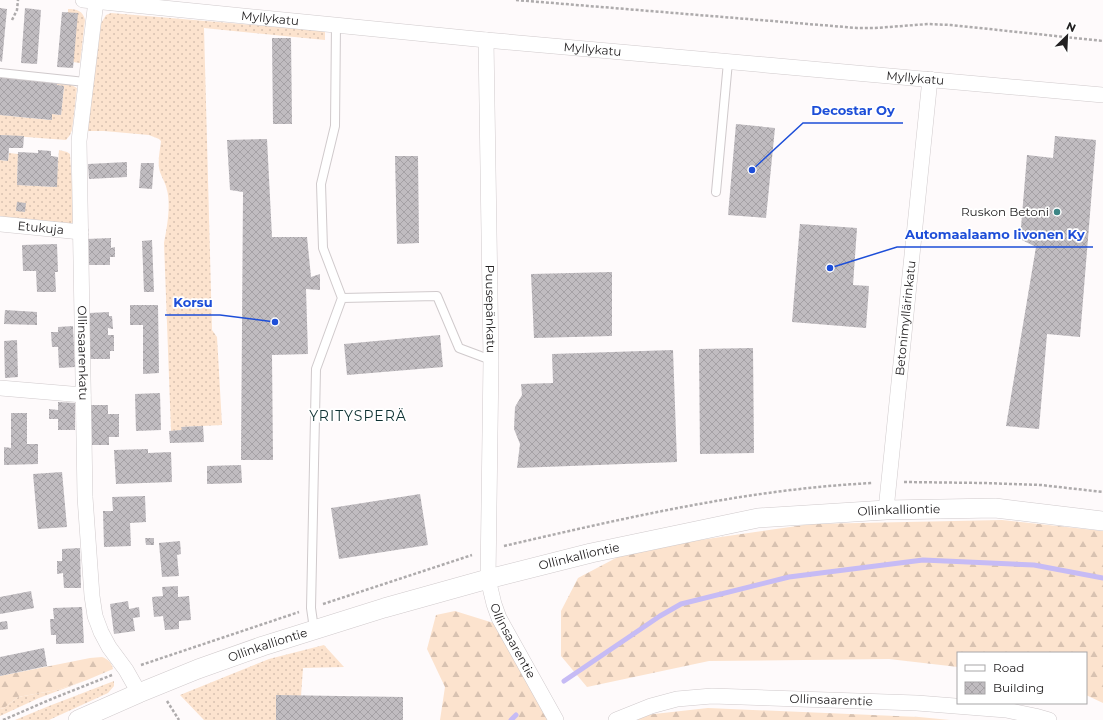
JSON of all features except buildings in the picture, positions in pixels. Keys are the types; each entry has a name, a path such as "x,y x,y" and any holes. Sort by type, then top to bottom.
{"street":[{"name":"Myllykatu","path":"89,1 486,40 1103,95"},
{"name":"Ollinsaarenkatu","path":"89,1 85,82 79,141 85,497 92,596 95,616 101,632 109,648 126,670 139,693"},
{"name":"Puusepänkatu","path":"486,40 491,360 488,579"},
{"name":"Betonimyllärinkatu","path":"886,510 930,79"},
{"name":"Etukuja","path":"0,224 81,232"},
{"path":"0,388 83,395"},
{"name":"Ollinkalliontie","path":"78,720 198,669 314,629 384,608 488,579 591,553 758,518 886,510 995,508 1103,520"},
{"name":"Ollinsaarentie","path":"488,579 499,618 556,720"},
{"name":"Ollinsaarentie","path":"616,720 651,706 677,699 712,696 917,703 1006,710 1049,720"}],"lane":[{"path":"314,629 311,608 316,369 342,298 323,248 321,184 336,126 336,25"},
{"path":"716,192 728,62"},
{"path":"0,73 85,82"},
{"path":"342,298 436,296 459,348 491,360"}],"path":[{"path":"12,20 17,10 18,0"},
{"path":"516,0 857,28 928,24 951,25 1103,42"},
{"path":"166,699 179,720"}],"green space":[{"path":"68,9 79,11 83,14 85,20 80,63 73,62"},
{"path":"111,13 325,31 325,40 204,28 212,330 217,337 222,425 182,427 182,430 171,431 164,243 169,202 159,168 161,141 149,135 87,131 100,25 106,15"},
{"path":"57,82 68,83 77,88 72,130 66,140 0,135 0,115 51,120 52,114 61,115 64,86 57,85"},
{"path":"59,150 70,154 74,217 73,222 70,224 0,220 0,160 8,161 9,153 18,154 17,185 56,187"},
{"path":"1002,520 1103,531 1103,703 1087,695 1087,652 957,652 957,667 889,659 709,661 587,687 561,656 561,611 578,578 631,550 811,524"},
{"path":"455,611 500,625 552,720 440,720 445,687 427,649 436,615"},
{"path":"324,645 344,667 303,668 301,696 276,695 276,720 204,720 180,695 269,659"},
{"path":"102,657 112,665 113,669 57,690 18,697 4,708 0,709 0,676 90,658"},
{"path":"87,680 39,698 0,716 0,709 4,708 18,697 57,690"},
{"path":"114,681 114,686 108,693 49,720 15,720 49,706"},
{"path":"708,708 919,717 950,720 637,720 645,715"}],"waterway":[{"path":"564,681 660,616 681,604 789,577 923,560 1034,565 1103,578"},
{"path":"511,720 516,715"}],"place":[{"name":"Decostar Oy","path":"752,170"},
{"name":"Ruskon Betoni","path":"1057,212"},
{"name":"Automaalaamo Iivonen Ky","path":"830,268"},
{"name":"Korsu","path":"275,322"}],"district":[{"name":"YRITYSPERÄ","path":"358,416"}]}
